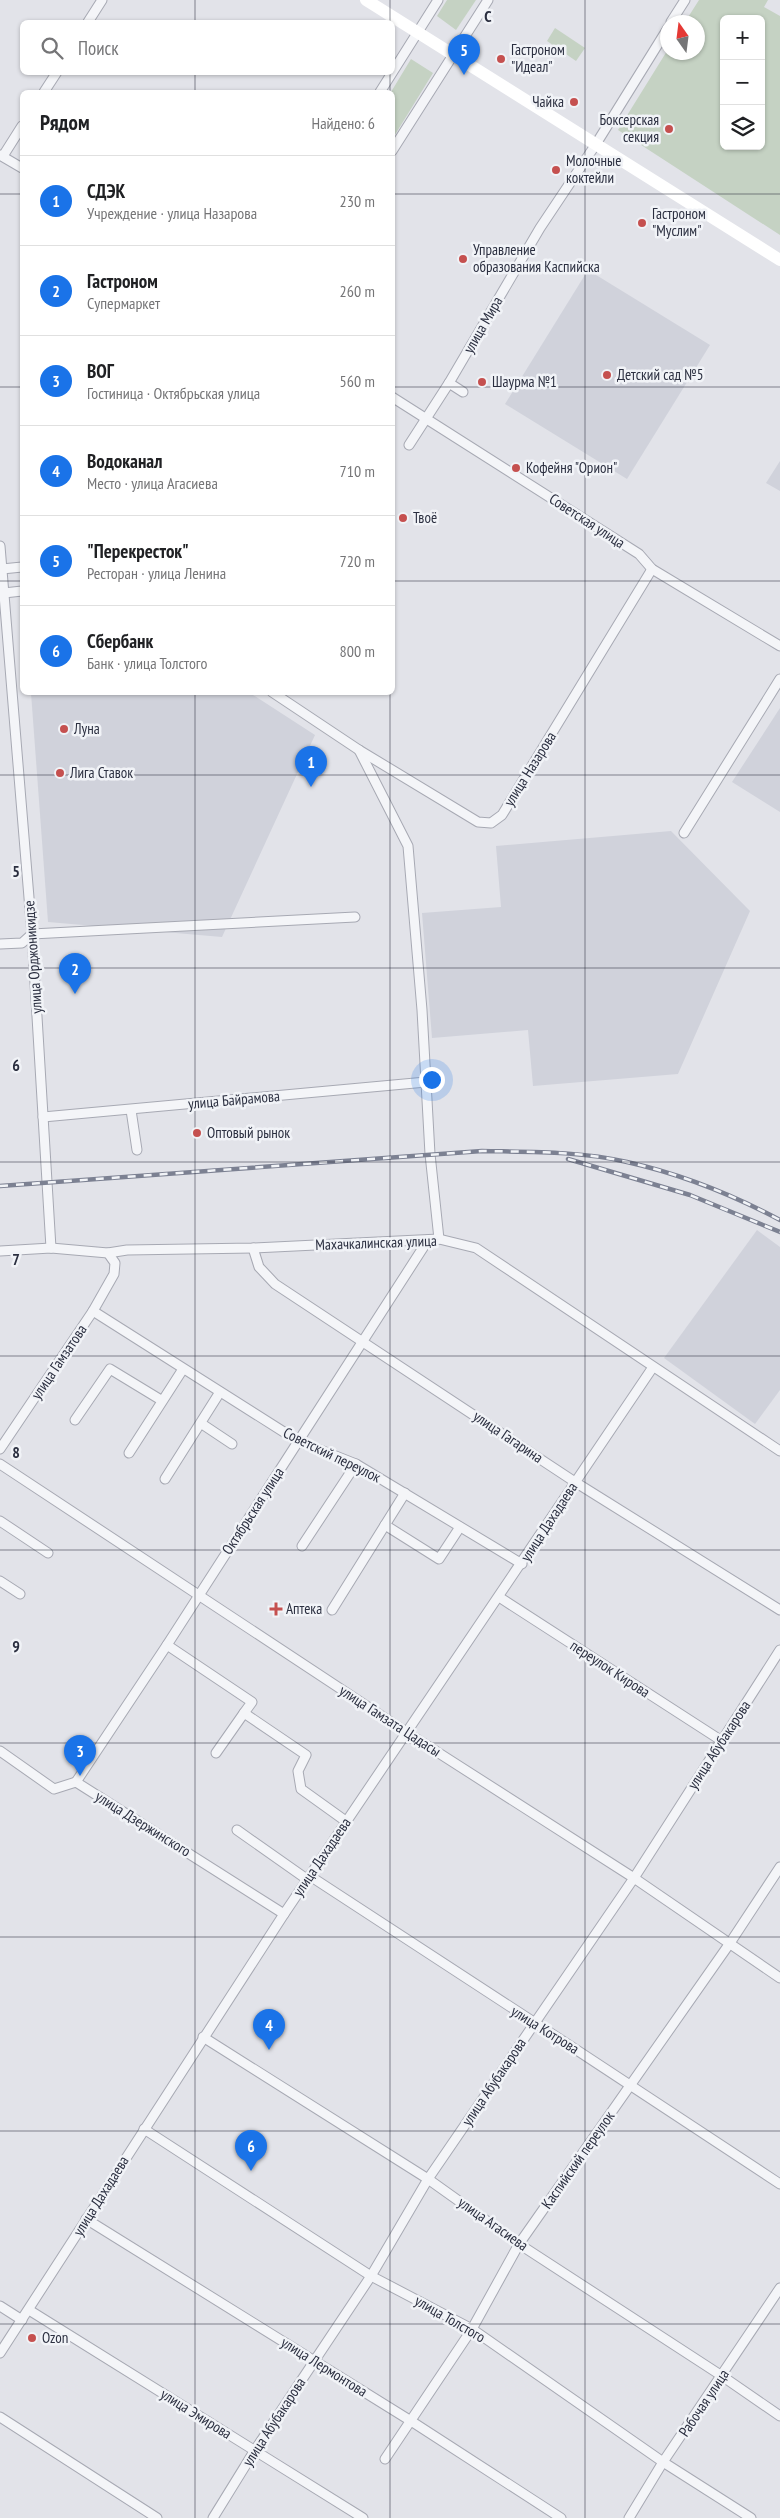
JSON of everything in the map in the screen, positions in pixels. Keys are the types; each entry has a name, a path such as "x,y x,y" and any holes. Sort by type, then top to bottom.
{"street":[{"path":"89,20 102,0"},
{"path":"366,0 453,57 596,144 780,260"},
{"path":"395,68 438,0"},
{"path":"395,146 488,0"},
{"path":"675,15 685,0"},
{"name":"улица Мира","path":"409,445 449,383 540,228 596,144 660,41"},
{"path":"45,90 54,75"},
{"path":"381,90 391,75"},
{"path":"20,129 2,156 20,167"},
{"path":"449,383 464,392"},
{"name":"Советская улица","path":"395,399 639,554 652,569 780,646"},
{"name":"улица Орджоникидзе","path":"0,546 1,580 4,593 32,934 51,1248"},
{"path":"2,569 20,567"},
{"name":"улица Назарова","path":"276,695 359,750 478,822 491,823 502,815 652,569"},
{"path":"4,593 20,591"},
{"path":"684,833 780,679"},
{"path":"359,750 408,846 438,1239"},
{"path":"0,944 22,943 32,934 355,917"},
{"name":"улица Байрамова","path":"43,1117 426,1082"},
{"path":"132,1110 137,1150"},
{"name":"Махачкалинская улица","path":"0,1251 51,1248 108,1253 127,1250 253,1248 438,1239 476,1248 780,1451"},
{"name":"Октябрьская улица","path":"76,1782 167,1645 428,1240"},
{"name":"улица Гагарина","path":"253,1248 259,1267 268,1278 575,1482 780,1610"},
{"name":"улица Гамзатова","path":"0,1449 93,1311 114,1274 115,1263 108,1253"},
{"name":"Советский переулок","path":"93,1311 298,1441 356,1464 522,1564"},
{"name":"улица Дахадаева","path":"0,2353 284,1914 522,1564 653,1367"},
{"path":"75,1420 110,1369 161,1400"},
{"path":"129,1453 161,1400 183,1369"},
{"path":"165,1479 202,1424 220,1392"},
{"path":"202,1424 232,1444"},
{"name":"улица Гамзата Цадасы","path":"0,1464 406,1732 634,1878 780,1978"},
{"path":"302,1546 356,1464"},
{"path":"332,1610 405,1493"},
{"path":"0,1521 48,1553"},
{"path":"385,1525 439,1559 460,1526"},
{"path":"0,1581 20,1594"},
{"name":"переулок Кирова","path":"499,1597 722,1741"},
{"path":"167,1645 252,1702 216,1753"},
{"name":"улица Абубакарова","path":"213,2518 255,2450 371,2276 428,2178 634,1878 780,1650"},
{"path":"244,1713 306,1755 298,1771 301,1790 347,1822"},
{"path":"0,1751 54,1788 76,1782"},
{"name":"улица Дзержинского","path":"76,1782 284,1914"},
{"name":"улица Котрова","path":"237,1830 534,2024 631,2084 780,2184"},
{"name":"Каспийский переулок","path":"385,2459 472,2329 519,2244 730,1943 780,1866"},
{"name":"улица Агасиева","path":"203,2037 428,2178 519,2244 780,2416"},
{"name":"улица Толстого","path":"144,2129 371,2276 472,2329 663,2462 751,2518"},
{"name":"улица Лермонтова","path":"86,2219 412,2421 561,2518"},
{"name":"Рабочая улица","path":"629,2518 663,2462 780,2289"},
{"path":"0,2306 22,2320"},
{"name":"улица Эмирова","path":"29,2310 363,2518"},
{"path":"0,2417 157,2518"}],"shaded area":[{"name":"Детский сад №5","path":"588,270 710,345 627,479 505,404"},
{"path":"780,461 780,491 766,483"},
{"path":"31,695 253,695 315,735 222,937 48,922"},
{"path":"780,708 780,812 732,782"},
{"path":"671,831 750,911 678,1074 533,1086 528,1030 432,1038 422,913 501,907 496,846"},
{"path":"757,1230 780,1247 780,1390 755,1424 664,1358"}],"green space":[{"path":"447,0 476,0 456,30 437,16"},
{"path":"699,0 768,0 764,7 780,16 780,235 618,130 661,60 705,60 705,15 689,15"},
{"path":"555,28 585,48 576,61 547,41"},
{"path":"411,59 433,73 395,135 395,90 392,90"}],"railway":[{"path":"0,1186 482,1151 555,1153 609,1158 667,1172 724,1193 780,1220"},
{"path":"568,1159 690,1195 780,1232"}],"place":[{"name":"Гастроном \"Идеал\"","path":"501,59"},
{"name":"\"Перекресток\"","path":"464,75"},
{"name":"Чайка","path":"574,102"},
{"name":"Боксерская секция","path":"669,129"},
{"name":"Молочные коктейли","path":"556,170"},
{"name":"Гастроном \"Муслим\"","path":"642,223"},
{"name":"Управление образования Каспийска","path":"463,259"},
{"name":"Детский сад №5","path":"607,375"},
{"name":"Шаурма №1","path":"482,382"},
{"name":"Кофейня \"Орион\"","path":"516,468"},
{"name":"Твоё","path":"403,518"},
{"name":"Луна","path":"64,729"},
{"name":"Лига Ставок","path":"60,773"},
{"name":"СДЭК","path":"311,787"},
{"name":"Гастроном","path":"75,994"},
{"name":"Оптовый рынок","path":"197,1133"},
{"name":"Аптека","path":"276,1609"},
{"name":"ВОГ","path":"80,1776"},
{"name":"Водоканал","path":"269,2050"},
{"name":"Сбербанк","path":"251,2171"},
{"name":"Ozon","path":"32,2338"}]}
